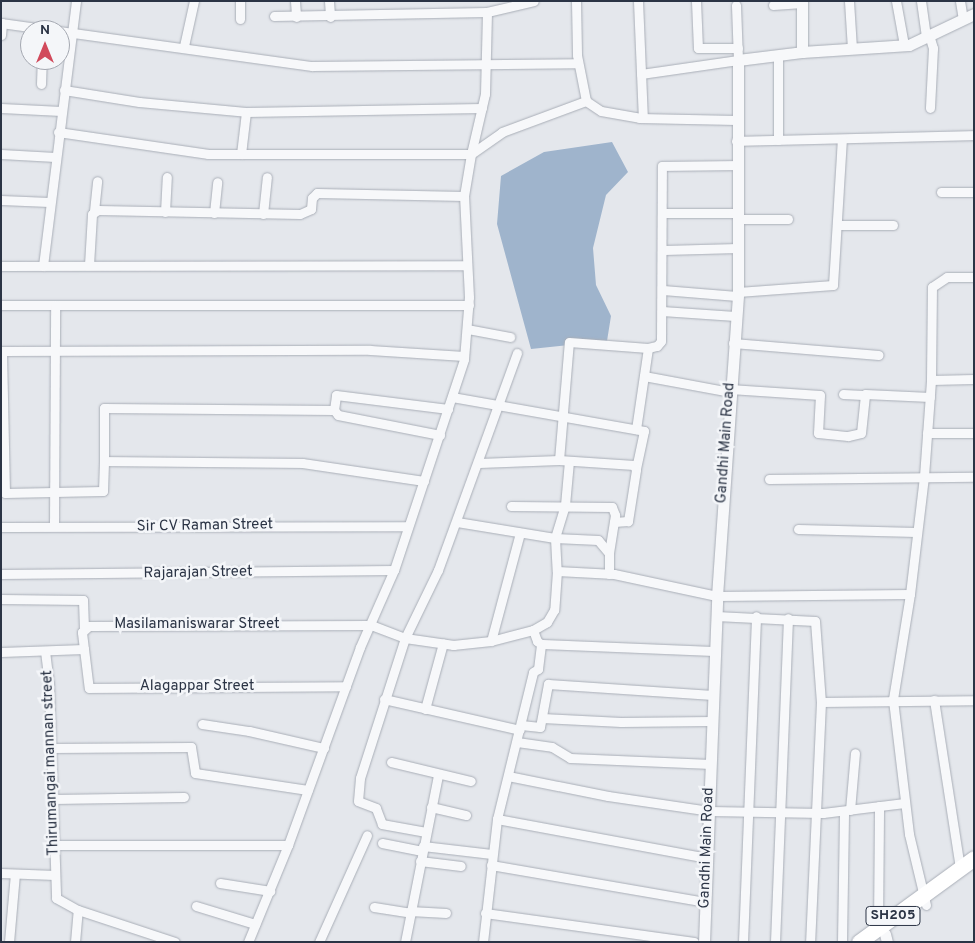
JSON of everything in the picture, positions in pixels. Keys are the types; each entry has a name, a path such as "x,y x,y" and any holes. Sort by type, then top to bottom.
{"main road":[{"path":"967,868 974,858"},
{"name":"SH205","path":"859,942 881,936 925,897 967,868"}],"street":[{"path":"43,266 49,202 76,1"},
{"path":"184,46 194,1"},
{"path":"240,1 240,19"},
{"path":"295,1 296,17"},
{"path":"329,1 330,17"},
{"path":"274,16 330,17 487,12 534,1"},
{"path":"576,1 578,63 586,101 601,111 643,118 736,120"},
{"path":"638,1 643,118"},
{"path":"696,1 698,48 738,48"},
{"path":"849,1 852,49"},
{"path":"896,1 904,45"},
{"path":"921,1 928,36 933,48 930,108"},
{"path":"960,1 963,19"},
{"path":"773,5 802,2 802,52"},
{"path":"736,5 738,60"},
{"path":"248,942 288,845 346,686 394,570 440,435 464,356 469,305 464,196 471,154 482,108 487,65 487,12"},
{"path":"641,74 802,52 904,45 974,14"},
{"path":"1,35 2,23 20,26"},
{"path":"70,31 312,66 578,63"},
{"path":"778,55 778,140"},
{"name":"Gandhi Main Road","path":"704,942 717,596 737,294 736,120 738,60"},
{"path":"41,84 42,70"},
{"path":"64,90 139,102 246,112 482,108"},
{"path":"58,132 208,154 471,154 502,132 586,101"},
{"path":"1,108 61,111"},
{"path":"240,154 246,112"},
{"path":"736,141 974,135"},
{"path":"663,290 737,294 833,285 842,139"},
{"path":"1,154 55,157"},
{"path":"559,460 569,342 648,348 660,343 664,250 663,165 737,165"},
{"path":"264,214 267,176"},
{"path":"165,212 167,177"},
{"path":"89,265 97,181"},
{"path":"214,214 217,182"},
{"path":"941,192 974,192"},
{"path":"94,211 214,214 305,213 311,209 312,198 317,194 464,196"},
{"path":"1,200 49,202"},
{"path":"663,213 788,219"},
{"path":"836,225 893,225"},
{"path":"664,250 738,248"},
{"path":"1,266 466,265"},
{"path":"925,897 904,803 893,699 910,594 924,476 931,380 932,287 947,276 974,277"},
{"path":"1,305 469,305"},
{"path":"54,525 55,305"},
{"path":"662,310 735,316"},
{"path":"467,329 510,337"},
{"path":"733,343 879,355"},
{"path":"636,429 648,348"},
{"path":"334,410 104,408 103,491 53,494 5,493 1,351 398,350 464,356"},
{"path":"426,832 382,824 376,808 357,799 360,778 405,638 438,570 457,522 500,407 517,353"},
{"path":"644,376 730,391 820,395 817,431 821,435 861,433 863,395"},
{"path":"931,380 974,379"},
{"path":"842,394 930,397"},
{"path":"440,435 338,415 334,410 336,395 448,408"},
{"path":"452,397 563,419 644,431 628,521 614,522"},
{"path":"927,433 974,434"},
{"path":"480,463 559,460 630,464 636,468"},
{"path":"104,461 302,463 424,481"},
{"path":"371,625 405,638 443,644 470,645 533,630 552,615 557,570 555,538 565,505 569,461"},
{"path":"769,479 974,477"},
{"path":"511,506 565,505 612,507 615,510 609,552 609,574"},
{"path":"457,522 555,538 598,540 609,552"},
{"name":"Sir CV Raman Street","path":"1,527 54,525 408,526"},
{"path":"798,529 916,532"},
{"path":"491,641 520,533"},
{"name":"Rajarajan Street","path":"1,574 394,570"},
{"path":"557,570 609,574 717,596 910,594"},
{"path":"1,599 82,600 84,628 84,649 1,652"},
{"path":"716,616 756,616 815,620 821,702 810,942"},
{"path":"743,942 756,616"},
{"path":"775,942 788,618"},
{"name":"Masilamaniswarar Street","path":"84,628 371,625"},
{"path":"483,942 497,820 533,672 538,670 541,644 533,630"},
{"path":"425,709 443,644"},
{"path":"541,644 715,651"},
{"name":"Alagappar Street","path":"84,649 89,688 346,686"},
{"name":"Thirumangai mannan street","path":"45,651 52,748 56,898 78,910"},
{"path":"384,699 425,709 520,727 538,728 542,718 548,684 713,695"},
{"path":"821,702 893,699 974,700"},
{"path":"934,700 967,868"},
{"path":"542,718 621,722 712,721"},
{"path":"202,724 250,731 324,748"},
{"path":"517,742 552,747 570,758 711,764"},
{"path":"52,748 191,747 195,773 308,790"},
{"path":"842,942 847,811 855,753"},
{"path":"391,762 438,775 471,781"},
{"path":"405,942 438,775"},
{"path":"508,776 608,796 709,811 816,814 904,803"},
{"path":"53,799 184,797"},
{"path":"879,806 881,936"},
{"path":"431,807 466,815"},
{"path":"497,820 707,858"},
{"path":"319,942 367,835"},
{"path":"382,843 492,854"},
{"path":"54,845 288,845"},
{"path":"420,861 461,866"},
{"path":"491,865 705,902"},
{"path":"1,873 55,875"},
{"path":"9,942 15,874"},
{"path":"220,883 270,891"},
{"path":"196,906 255,924"},
{"path":"374,906 410,912 446,913"},
{"path":"75,942 78,910 152,938 175,942"},
{"path":"485,913 694,942"}],"water":[{"path":"612,142 628,172 606,195 593,248 596,285 611,316 607,341 531,349 497,224 501,176 544,152"}]}
